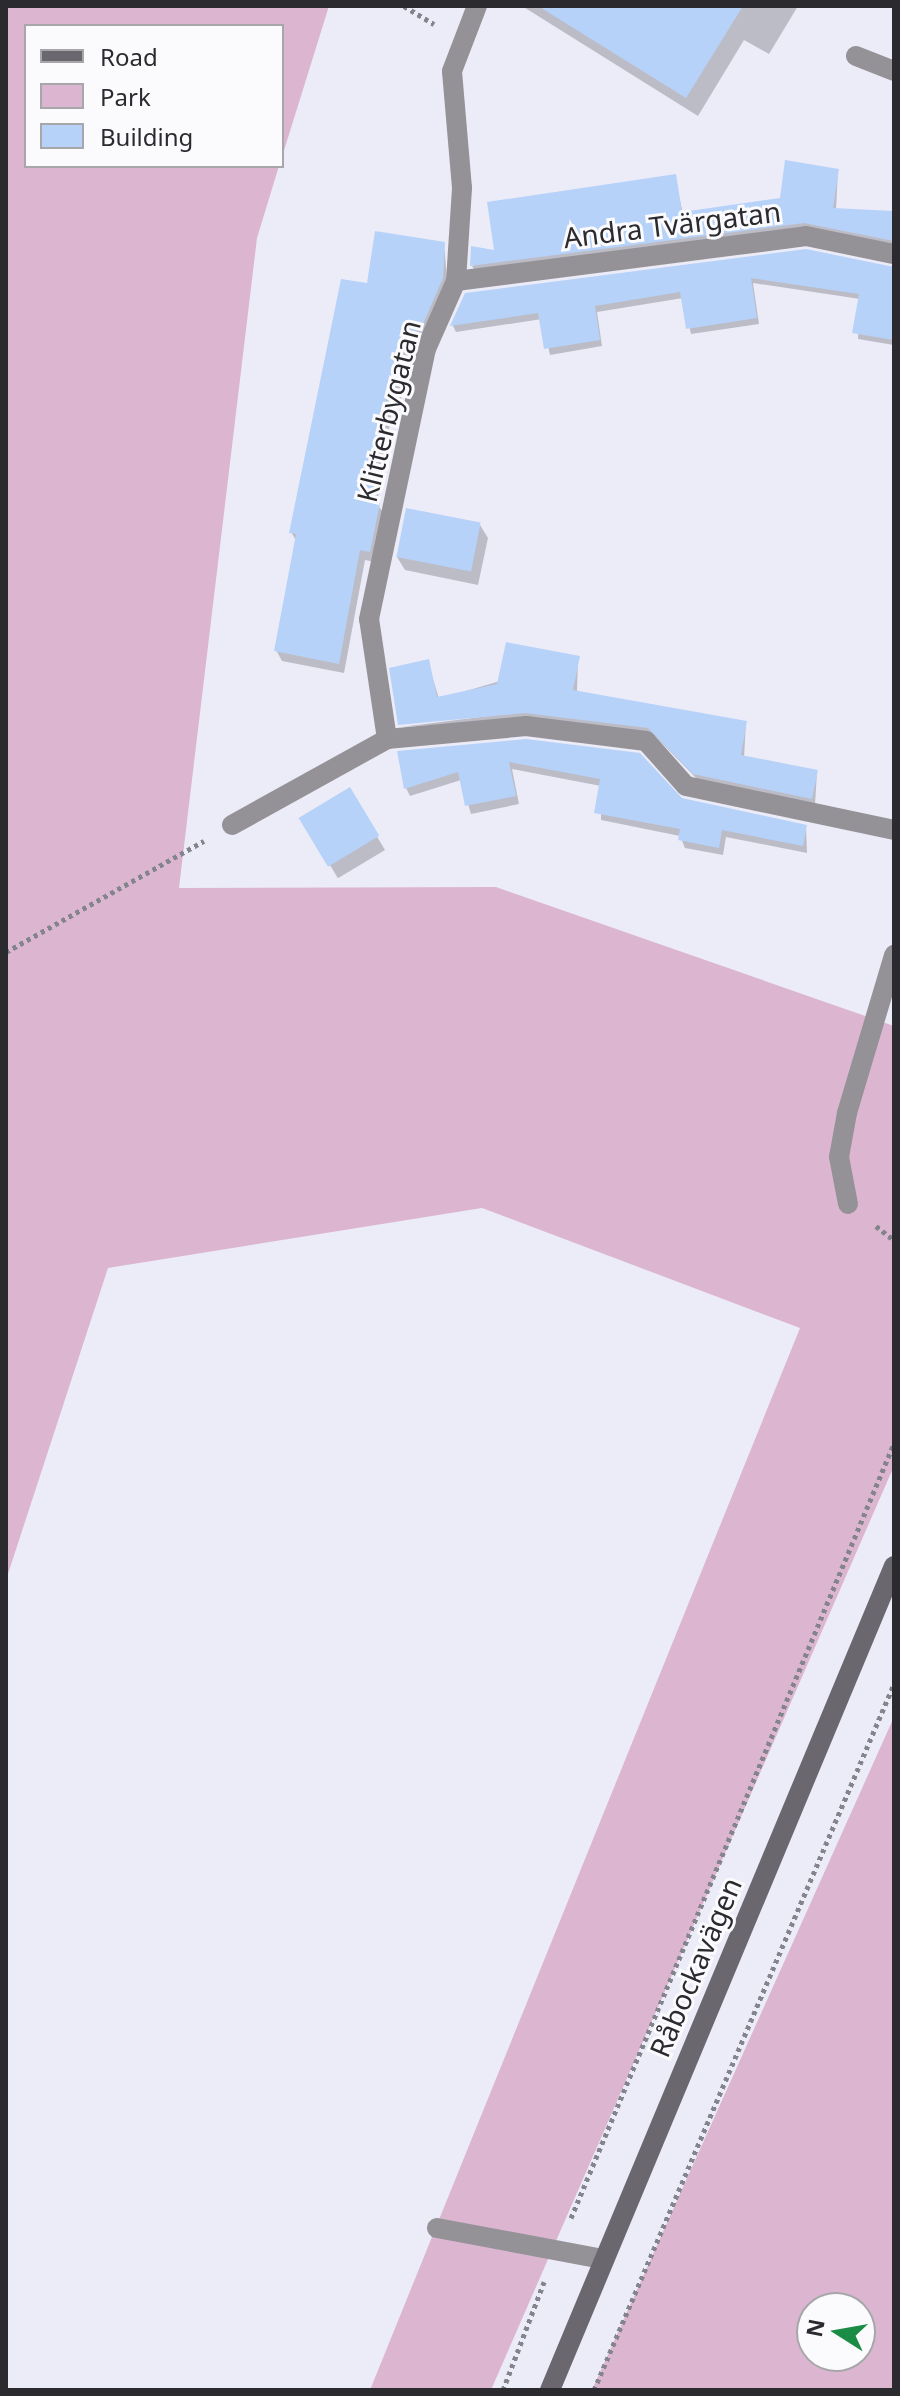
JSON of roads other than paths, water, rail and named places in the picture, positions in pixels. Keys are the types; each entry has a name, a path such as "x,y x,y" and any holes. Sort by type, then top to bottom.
{"street":[{"name":"Råbockavägen","path":"550,2390 894,1566"}],"lane":[{"name":"Klitterbygatan","path":"387,739 369,619 426,349 456,281 462,188 452,71 477,6"},
{"path":"856,56 894,71"},
{"name":"Andra Tvärgatan","path":"456,281 806,236 894,254"},
{"path":"232,825 387,739 526,726 646,741 686,786 894,830"},
{"path":"848,1204 839,1157 847,1113 894,955"},
{"path":"437,2228 603,2259"}]}
